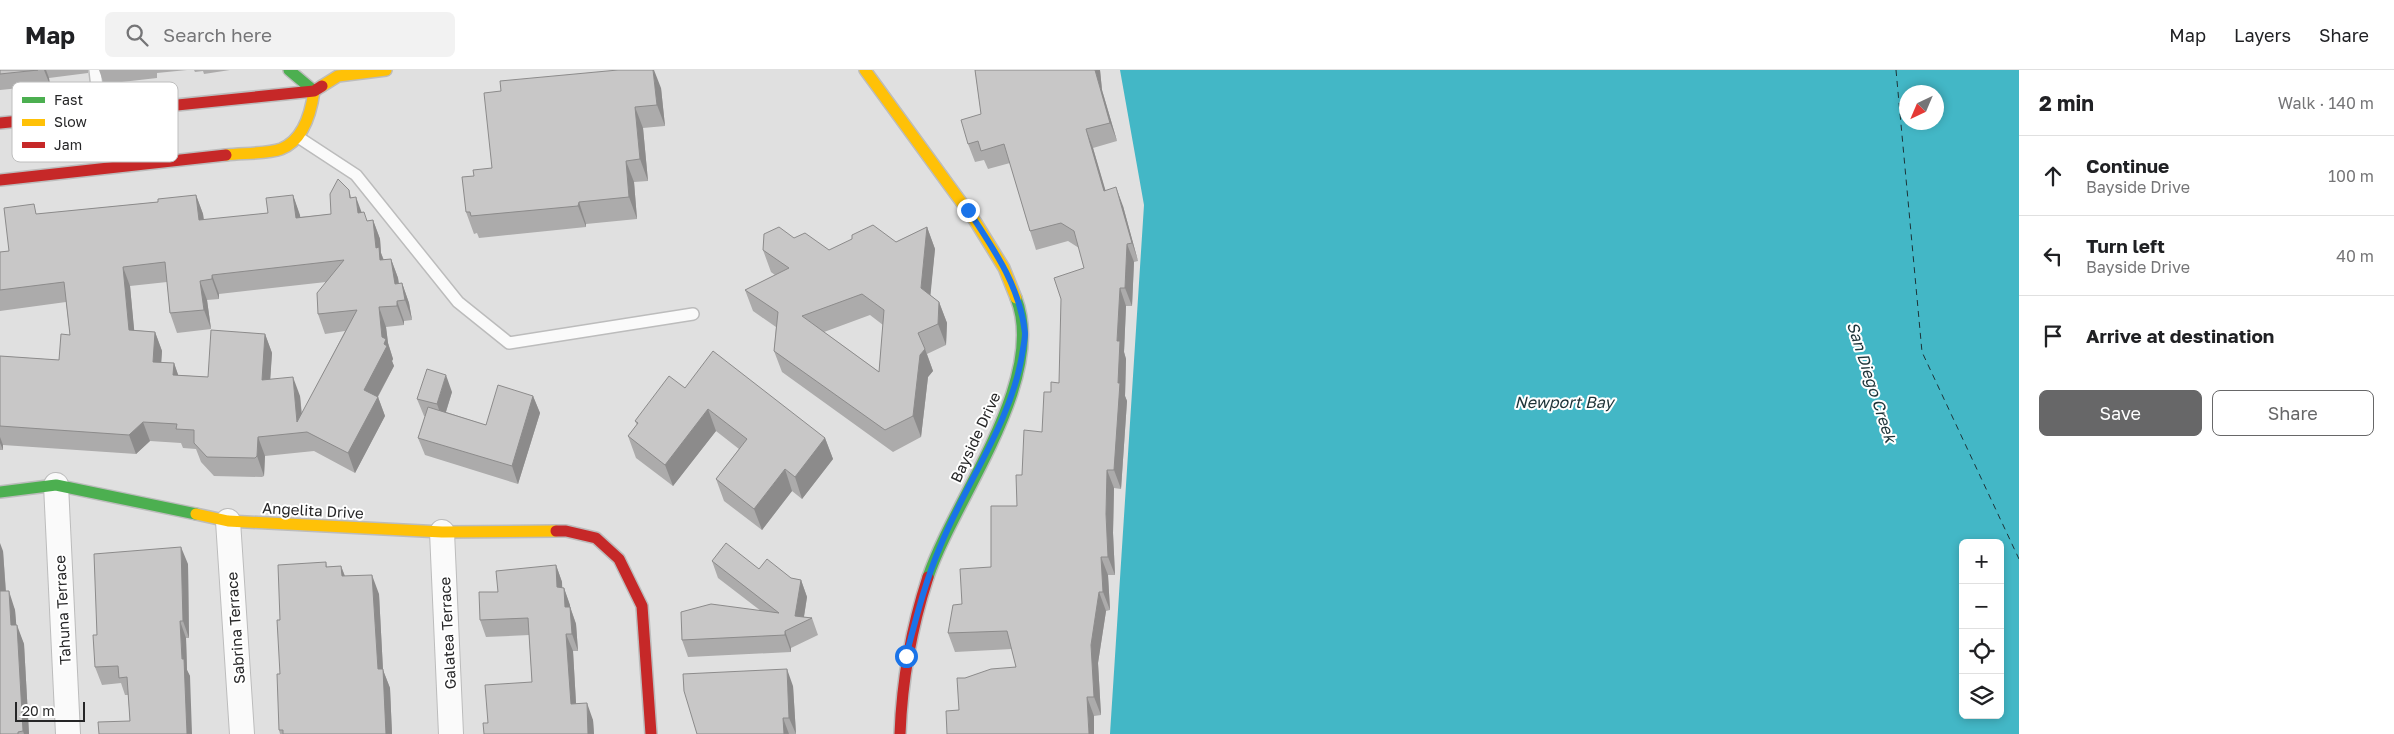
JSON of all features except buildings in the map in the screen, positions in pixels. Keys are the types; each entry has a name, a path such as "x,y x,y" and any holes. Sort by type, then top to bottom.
{"street":[{"path":"289,70 314,91"},
{"path":"178,105 314,91 338,76 386,70"},
{"name":"Bayside Drive","path":"865,70 968,210 1001,260 1019,304 1025,334 1020,364 1009,402 940,546 924,590 906,656 900,734"},
{"path":"178,160 280,149 298,137 312,114 314,91"},
{"path":"0,180 163,162"},
{"name":"Angelita Drive","path":"0,492 56,485 228,521 442,532 566,531 596,538 619,558 642,606 651,734"},
{"name":"Tahuna Terrace","path":"56,485 68,734"},
{"name":"Sabrina Terrace","path":"228,521 242,734"},
{"name":"Galatea Terrace","path":"442,532 451,734"}],"lane":[{"path":"298,137 356,176 458,302 509,343 693,314"}],"water":[{"name":"Newport Bay","path":"1120,70 2019,70 2019,734 1110,734 1144,205"}],"ferry route":[{"path":"1896,70 1922,352 2019,559"}],"traffic: fast":[{"path":"289,70 314,91"},
{"path":"928,577 941,546 994,439 1009,402 1019,365 1022,330 1016,298"},
{"path":"0,492 56,485 196,514"}],"traffic: slow":[{"path":"322,86 338,76 386,70"},
{"path":"865,70 975,221 1004,268 1016,298"},
{"path":"226,155 269,152 289,145 305,125 314,91"},
{"path":"196,514 228,521 442,532 556,531"}],"traffic: jam":[{"path":"178,105 314,91 322,86"},
{"path":"0,123 12,122"},
{"path":"178,160 226,155"},
{"path":"0,180 163,162"},
{"path":"556,531 566,531 596,538 619,559 642,606 651,734"},
{"path":"900,734 908,655 928,577"}],"route":[{"path":"906,656 924,590 940,546 1009,402 1020,364 1025,334 1019,304 1001,260 968,210"}],"water label":[{"name":"San Diego Creek","path":"1872,382"}]}
